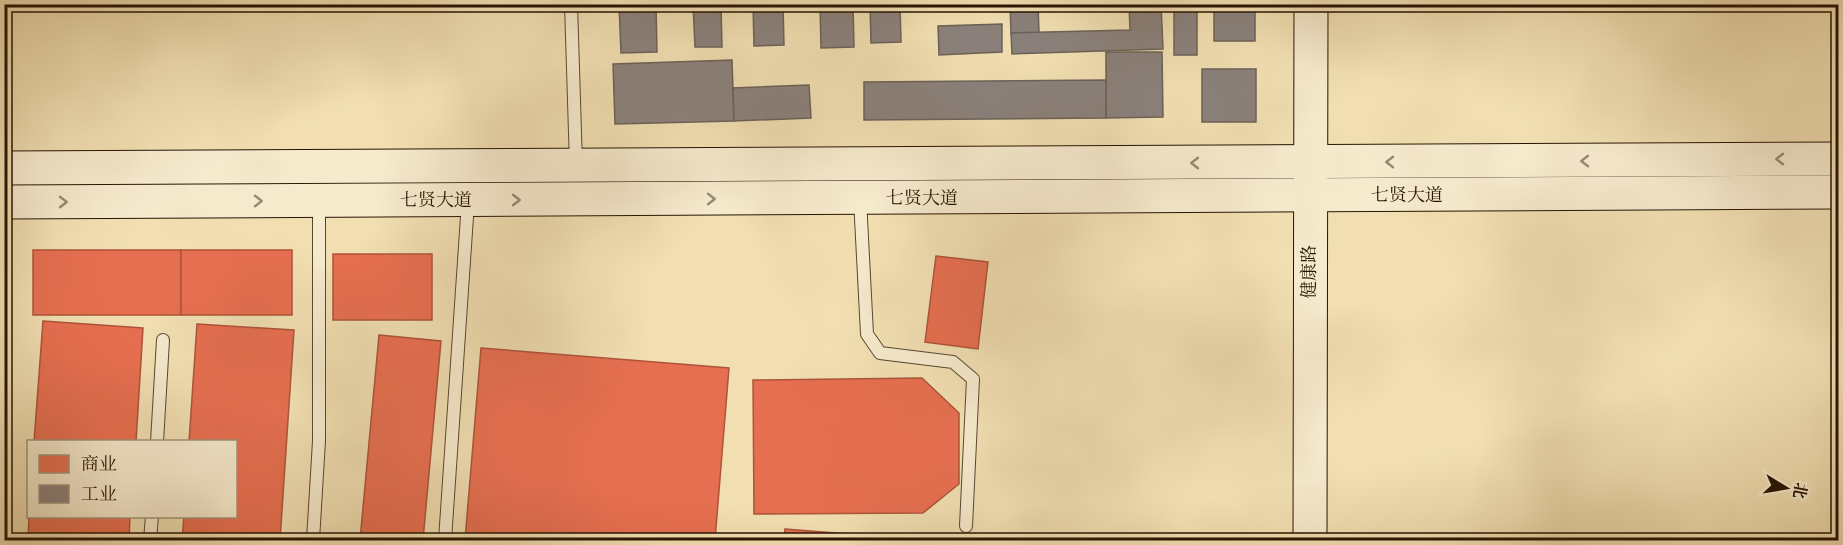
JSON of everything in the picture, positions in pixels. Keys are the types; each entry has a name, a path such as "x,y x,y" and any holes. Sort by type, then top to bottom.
{"main road":[{"name":"健康路","path":"1310,540 1311,4"},
{"name":"七贤大道","path":"4,168 1839,159"},
{"name":"七贤大道","path":"4,202 1839,192"}],"lane":[{"path":"571,4 576,166"},
{"path":"860,199 867,334 880,353 953,362 973,379 966,526"},
{"path":"445,540 468,200"},
{"path":"313,540 319,441 320,201"},
{"path":"156,440 163,340"},
{"path":"150,540 152,518"}],"building: 商业":[{"path":"33,250 181,250 181,315 33,315"},
{"path":"181,250 292,250 292,315 181,315"},
{"path":"333,254 432,254 432,320 333,320"},
{"path":"936,256 988,262 978,349 925,342"},
{"path":"43,321 143,328 136,440 34,440"},
{"path":"197,324 294,330 280,540 182,540 184,518 237,518 237,440 189,440"},
{"path":"379,335 441,341 423,540 360,540"},
{"path":"481,348 729,368 715,540 465,540"},
{"path":"922,378 959,413 959,484 923,513 754,514 753,380"},
{"path":"29,518 130,518 129,540 28,540"},
{"path":"785,529 924,540 784,540"}],"building: 工业":[{"path":"619,4 656,4 657,52 621,53"},
{"path":"693,4 721,4 722,47 695,47"},
{"path":"753,4 783,4 784,45 754,46"},
{"path":"820,4 853,4 854,47 821,48"},
{"path":"870,4 900,4 901,42 871,43"},
{"path":"1010,4 1038,4 1039,33 1011,33"},
{"path":"1094,4 1125,4 1125,10 1094,11"},
{"path":"1129,4 1161,4 1163,49 1012,54 1011,33 1130,30"},
{"path":"1174,4 1197,4 1197,55 1174,55"},
{"path":"1214,4 1255,4 1255,41 1214,41"},
{"path":"1002,24 1002,52 939,55 938,26"},
{"path":"1106,52 1162,52 1163,117 1106,118"},
{"path":"732,60 734,121 615,124 613,64"},
{"path":"1202,69 1256,69 1256,122 1202,122"},
{"path":"1106,80 1106,118 864,120 864,82"},
{"path":"809,85 811,118 734,121 733,88"}]}
